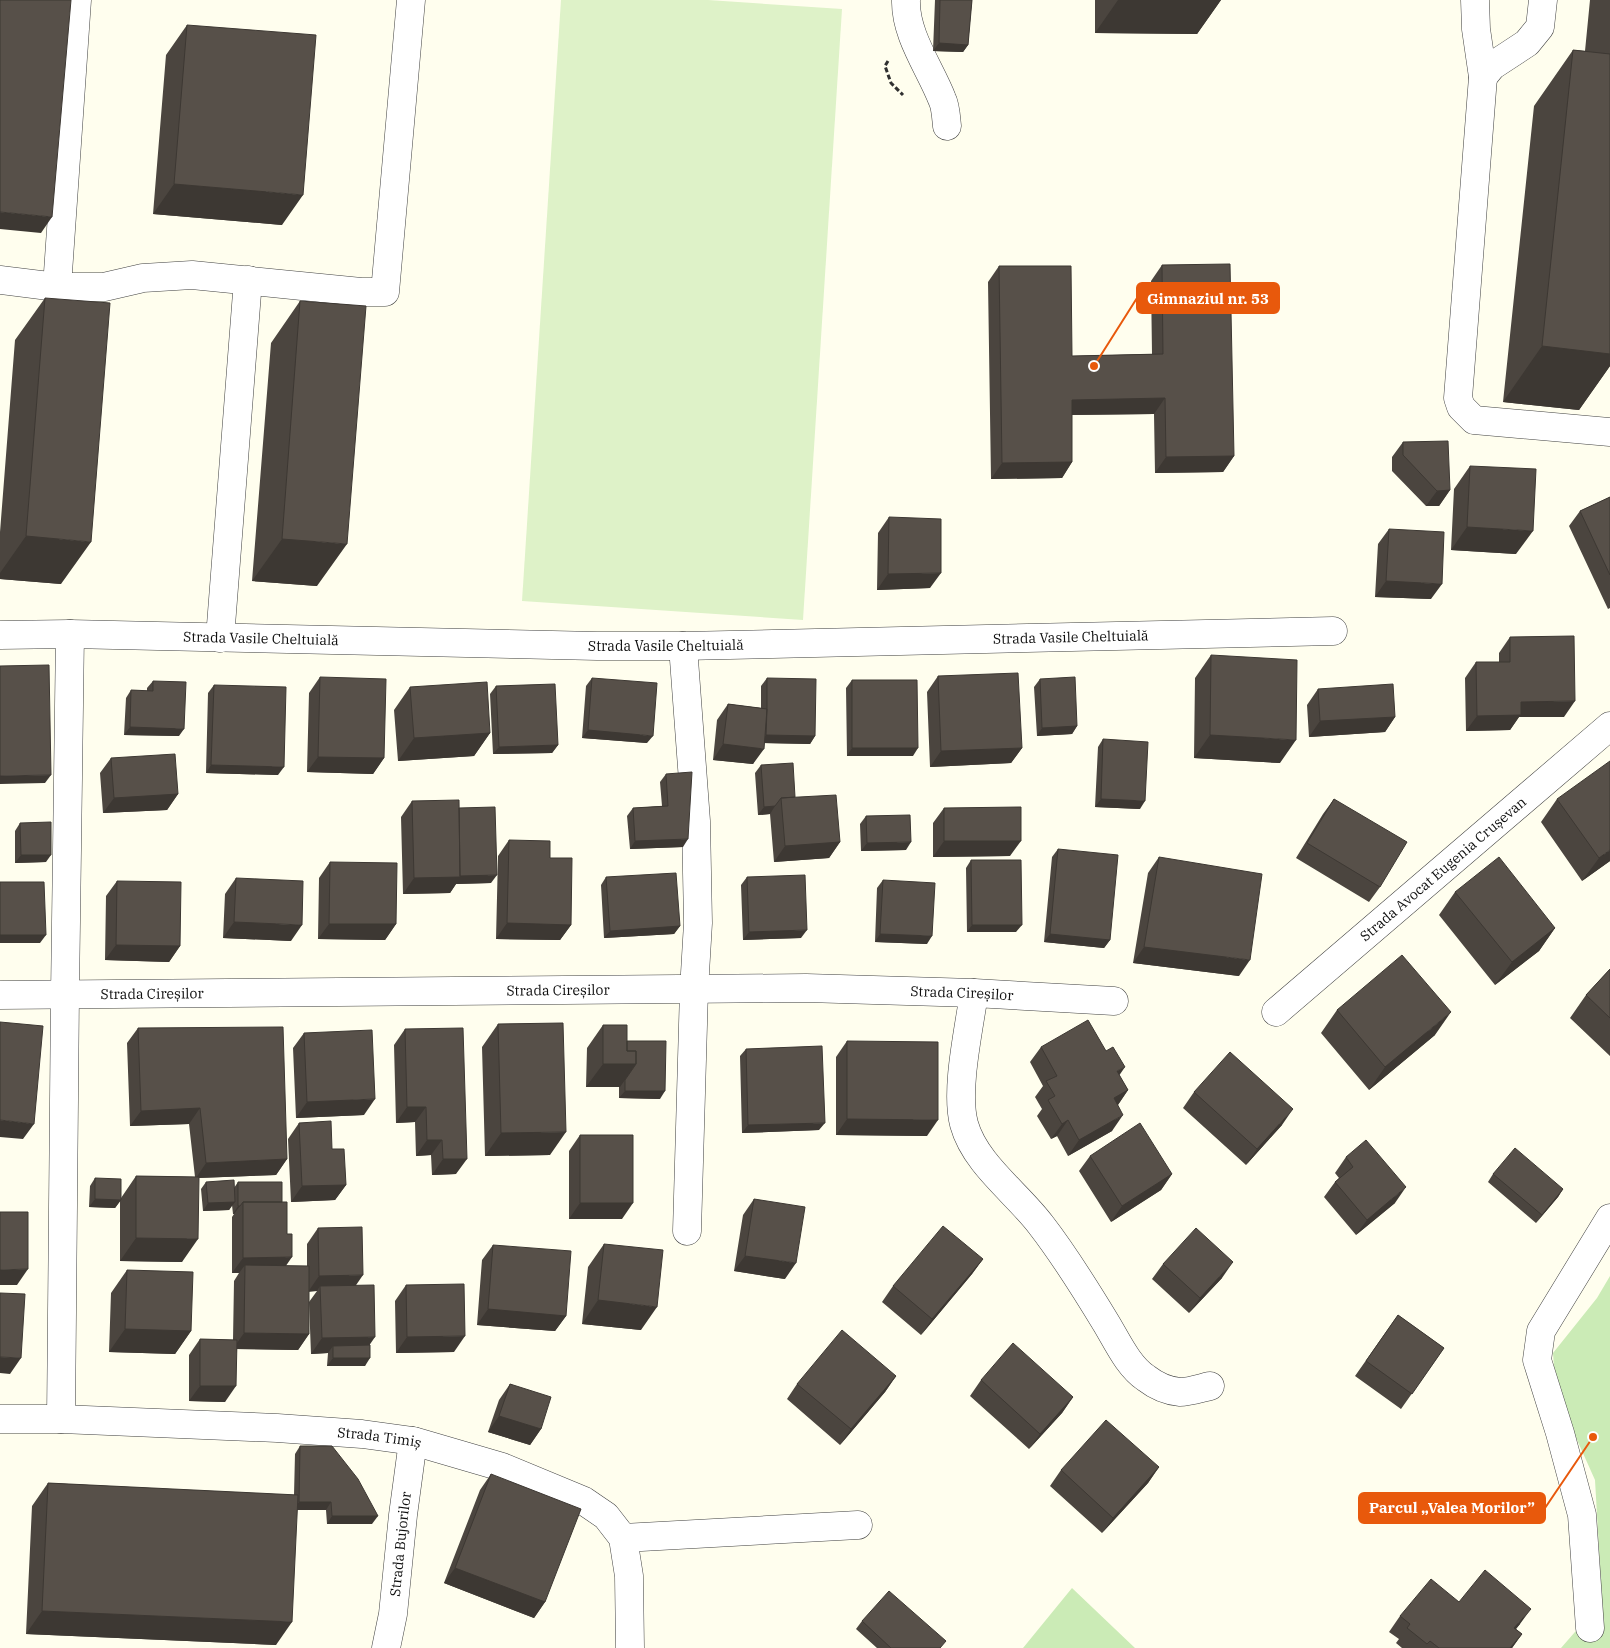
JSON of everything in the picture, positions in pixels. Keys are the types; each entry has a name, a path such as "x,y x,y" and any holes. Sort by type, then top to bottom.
{"street":[{"path":"57,286 77,0"},
{"path":"0,280 57,286 104,286 143,278 192,275 361,292 385,292 410,0"},
{"path":"906,0 906,11 912,31 928,71 943,100 947,126"},
{"path":"1475,0 1476,29 1483,77 1458,398 1461,407 1474,420 1610,432"},
{"path":"1483,77 1492,66 1528,43 1540,27 1543,0"},
{"path":"220,638 248,280"},
{"path":"102,316 104,286"},
{"path":"360,320 361,292"},
{"name":"Strada Vasile Cheltuială","path":"0,635 70,634 597,646 683,646 1333,631"},
{"path":"61,1419 70,634"},
{"path":"683,646 696,821 698,922 694,990 687,1231"},
{"name":"Strada Avocat Eugenia Crușevan","path":"1276,1012 1610,726"},
{"name":"Strada Cireșilor","path":"0,995 806,988 974,993 1114,1001"},
{"path":"974,993 961,1102 964,1124 982,1160 1041,1225 1076,1274 1128,1359 1144,1376 1159,1386 1181,1392 1210,1386"},
{"path":"1590,1628 1582,1515 1560,1433 1537,1360 1542,1331 1610,1218"},
{"name":"Strada Timiș","path":"0,1419 61,1419 277,1428 362,1434 413,1441 502,1467 584,1501 606,1516 623,1538 629,1576 630,1648"},
{"name":"Strada Bujorilor","path":"386,1648 393,1614 413,1441"},
{"path":"623,1538 858,1525"}],"green space":[{"path":"561,0 708,0 842,9 803,620 522,601"},
{"path":"1610,1276 1610,1648 1561,1648 1602,1601 1595,1480 1556,1393 1553,1353 1597,1298"},
{"path":"1072,1588 1135,1648 1023,1648"}],"building":[{"path":"0,0 71,0 52,217 0,212"},
{"path":"940,0 972,0 968,45 939,43"},
{"path":"187,25 316,35 303,195 174,184"},
{"path":"1573,50 1610,54 1610,354 1542,346"},
{"path":"1230,264 1234,456 1166,457 1165,398 1072,400 1072,462 1002,463 999,266 1071,266 1072,356 1163,354 1162,265"},
{"path":"45,298 110,303 91,542 26,536"},
{"path":"300,301 366,306 347,544 282,539"},
{"path":"1448,441 1450,490 1437,491 1403,455 1403,442"},
{"path":"1470,466 1536,469 1533,531 1467,527"},
{"path":"1610,497 1610,575 1580,511"},
{"path":"889,517 941,519 941,573 888,574"},
{"path":"1389,529 1444,532 1442,584 1386,581"},
{"path":"1574,636 1575,701 1521,702 1521,715 1477,716 1476,662 1510,662 1510,637"},
{"path":"1211,655 1297,660 1296,740 1210,735"},
{"path":"49,665 51,775 0,776 0,666"},
{"path":"1018,673 1022,748 941,751 938,676"},
{"path":"320,677 386,679 384,758 318,757"},
{"path":"1075,677 1077,726 1042,728 1040,679"},
{"path":"592,678 657,683 653,736 588,730"},
{"path":"767,678 816,679 815,736 766,735"},
{"path":"852,680 917,680 918,748 852,748"},
{"path":"153,681 186,682 184,729 130,727 131,690 153,691"},
{"path":"487,682 490,733 414,738 410,687"},
{"path":"555,684 558,745 499,747 496,686"},
{"path":"1393,684 1395,717 1320,721 1318,689"},
{"path":"214,685 286,687 284,767 211,765"},
{"path":"728,704 767,709 764,749 723,744"},
{"path":"1103,739 1148,742 1145,801 1101,799"},
{"path":"175,754 178,794 114,798 111,758"},
{"path":"1610,761 1610,850 1599,858 1557,799"},
{"path":"793,763 795,797 781,798 775,806 764,807 761,765"},
{"path":"692,772 688,839 635,841 633,808 668,806 666,774"},
{"path":"836,795 840,842 785,846 781,798"},
{"path":"1334,799 1407,842 1380,887 1307,843"},
{"path":"459,800 460,877 414,878 412,801"},
{"path":"495,807 497,875 460,876 459,808"},
{"path":"1021,807 1021,841 944,841 944,808"},
{"path":"910,815 911,842 867,843 866,816"},
{"path":"51,822 51,855 21,855 20,823"},
{"path":"509,840 550,841 550,858 572,858 571,925 507,923"},
{"path":"1058,849 1118,855 1110,940 1050,934"},
{"path":"1159,857 1262,874 1250,960 1144,947"},
{"path":"1499,857 1555,928 1512,962 1455,892"},
{"path":"971,860 1021,860 1022,925 972,925"},
{"path":"330,862 397,863 396,924 329,924"},
{"path":"676,873 680,926 610,931 606,877"},
{"path":"805,875 807,930 749,932 747,877"},
{"path":"236,878 303,881 302,925 234,922"},
{"path":"883,880 935,883 932,936 880,934"},
{"path":"117,881 181,882 180,946 116,945"},
{"path":"0,882 44,882 46,935 0,935"},
{"path":"1402,955 1451,1012 1385,1067 1337,1010"},
{"path":"1610,969 1610,1018 1586,995"},
{"path":"1088,1020 1106,1051 1113,1047 1125,1067 1117,1071 1128,1090 1114,1098 1123,1115 1079,1140 1068,1120 1062,1124 1048,1100 1055,1096 1046,1081 1057,1076 1041,1047"},
{"path":"0,1022 43,1026 34,1124 0,1120"},
{"path":"563,1023 566,1132 501,1133 498,1024"},
{"path":"603,1025 627,1025 627,1051 636,1051 636,1064 603,1064"},
{"path":"283,1027 287,1159 206,1163 200,1108 141,1111 138,1028"},
{"path":"463,1028 467,1159 443,1159 442,1140 427,1140 426,1107 407,1107 405,1029"},
{"path":"372,1030 375,1099 307,1102 304,1033"},
{"path":"627,1041 666,1041 665,1091 625,1091 625,1080 636,1064 636,1051 627,1051"},
{"path":"847,1041 938,1042 938,1120 847,1119"},
{"path":"822,1046 825,1123 748,1125 746,1049"},
{"path":"1230,1052 1293,1109 1257,1149 1194,1092"},
{"path":"331,1121 332,1149 344,1149 346,1185 302,1186 299,1123"},
{"path":"1140,1123 1172,1174 1122,1206 1090,1156"},
{"path":"580,1135 633,1135 633,1203 580,1203"},
{"path":"1366,1140 1406,1187 1367,1220 1335,1182 1353,1167 1346,1157"},
{"path":"1515,1148 1563,1189 1542,1215 1493,1174"},
{"path":"136,1176 199,1177 198,1239 136,1238"},
{"path":"95,1178 121,1179 121,1200 95,1199"},
{"path":"234,1180 235,1202 208,1203 206,1182"},
{"path":"238,1182 282,1182 282,1202 243,1202 238,1206"},
{"path":"754,1199 805,1207 796,1263 745,1256"},
{"path":"243,1202 287,1202 287,1234 292,1234 292,1257 243,1258"},
{"path":"0,1212 28,1212 28,1269 0,1270"},
{"path":"943,1226 983,1259 932,1319 893,1286"},
{"path":"362,1227 363,1275 319,1276 318,1228"},
{"path":"1196,1228 1233,1262 1200,1298 1163,1264"},
{"path":"604,1244 663,1250 657,1307 598,1300"},
{"path":"493,1245 571,1251 566,1316 488,1309"},
{"path":"245,1265 309,1266 309,1334 244,1333"},
{"path":"127,1270 193,1272 191,1331 125,1329"},
{"path":"464,1284 465,1336 407,1337 406,1285"},
{"path":"374,1285 375,1337 322,1338 320,1286"},
{"path":"0,1293 25,1294 21,1358 0,1357"},
{"path":"1398,1315 1444,1348 1412,1394 1366,1361"},
{"path":"842,1330 896,1376 851,1429 797,1384"},
{"path":"200,1339 237,1340 236,1386 200,1386"},
{"path":"1013,1343 1073,1397 1040,1434 981,1380"},
{"path":"370,1345 370,1358 333,1358 333,1346"},
{"path":"510,1384 551,1397 541,1429 499,1416"},
{"path":"1106,1420 1159,1467 1113,1518 1061,1470"},
{"path":"300,1446 332,1446 358,1479 378,1516 332,1516 331,1502 299,1502"},
{"path":"491,1474 581,1509 545,1602 455,1568"},
{"path":"48,1483 298,1495 292,1622 42,1611"},
{"path":"1485,1570 1531,1609 1514,1628 1522,1634 1510,1648 1439,1648 1430,1641 1427,1644 1407,1628 1410,1624 1400,1616 1431,1579 1459,1602"},
{"path":"889,1591 946,1641 940,1648 891,1648 862,1621"}],"place":[{"name":"Gimnaziul nr. 53","path":"1094,366"},
{"name":"Parcul „Valea Morilor”","path":"1593,1437"}]}
